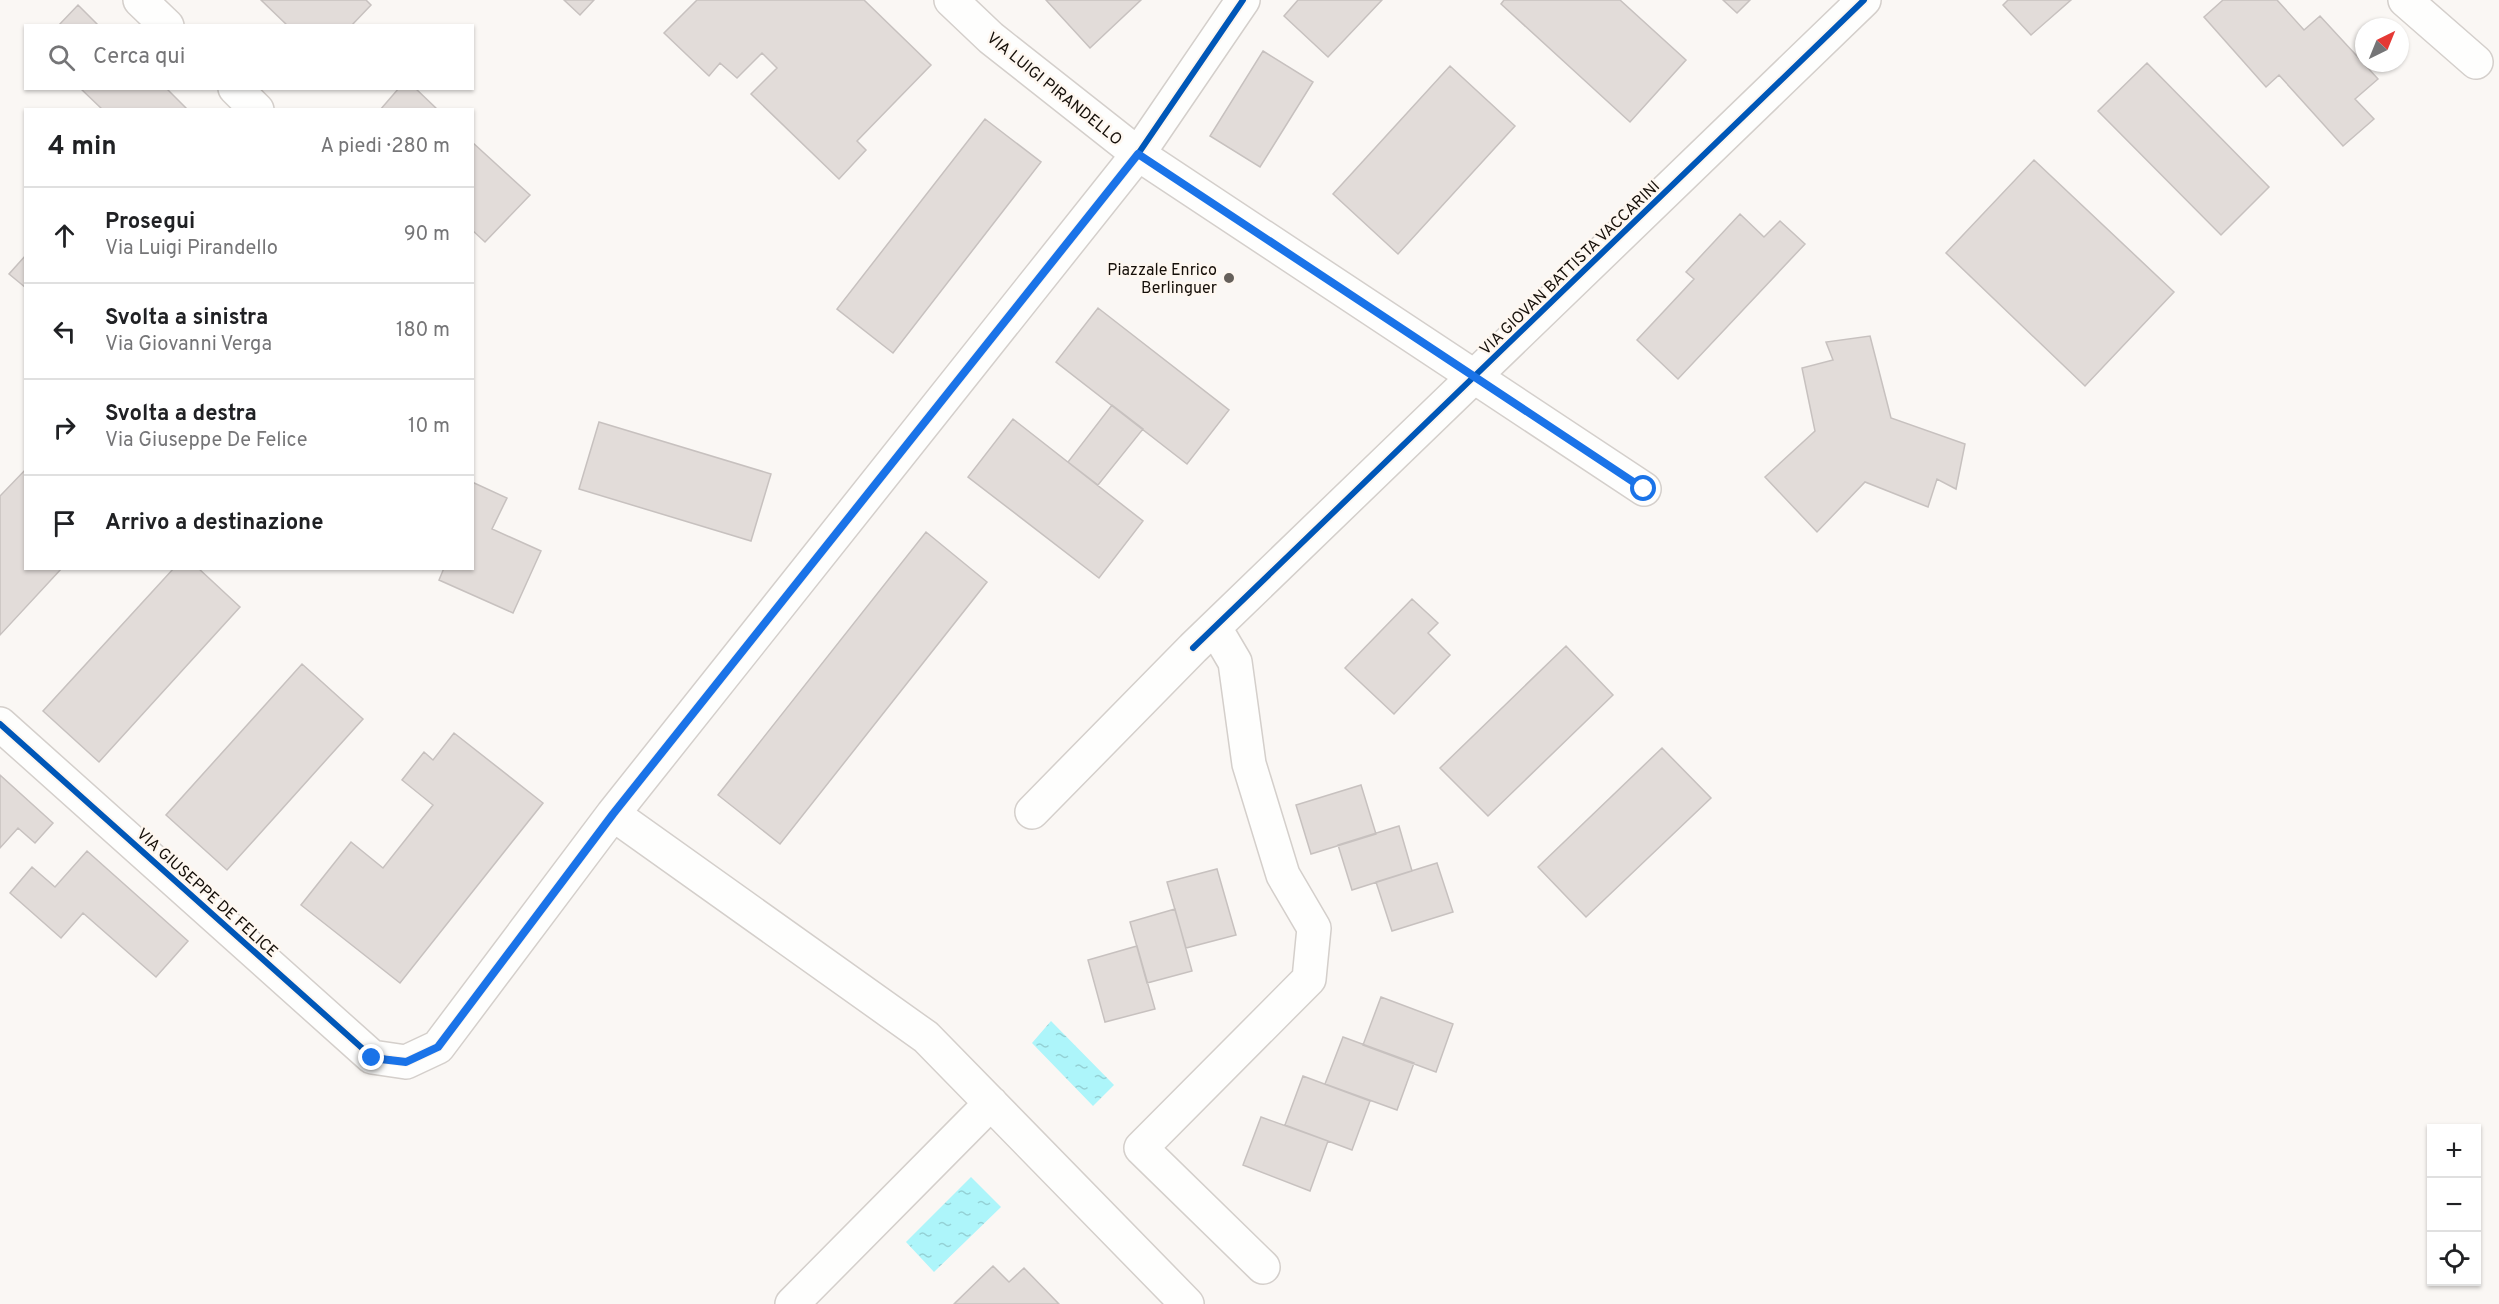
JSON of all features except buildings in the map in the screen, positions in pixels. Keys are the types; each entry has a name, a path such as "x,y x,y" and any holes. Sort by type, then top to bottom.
{"street":[{"path":"140,0 166,24"},
{"name":"VIA LUIGI PIRANDELLO","path":"951,0 991,38 1138,154 1644,489"},
{"path":"1187,1304 926,1037 613,814 1138,154 1243,0"},
{"name":"VIA GIOVAN BATTISTA VACCARINI","path":"1032,812 1204,638 1864,0"},
{"path":"2405,0 2476,63"},
{"path":"237,90 255,108"},
{"path":"1204,638 1235,662 1249,764 1283,874 1314,928 1309,979 1142,1148 1263,1267"},
{"name":"VIA GIUSEPPE DE FELICE","path":"0,724 372,1058 406,1062 438,1047 613,814"},
{"path":"792,1304 991,1103"}],"water":[{"path":"1051,1021 1114,1085 1093,1106 1032,1043"},
{"path":"971,1177 1001,1207 934,1272 906,1242"}],"cycle path":[{"path":"0,724 372,1057 406,1062 438,1047 613,814 1138,154 1243,0"},
{"path":"1193,648 1864,0"}],"place":[{"name":"Piazzale Enrico Berlinguer","path":"1229,278"}],"route":[{"path":"372,1058 406,1062 438,1047 613,814 1138,154 1644,489"}]}
